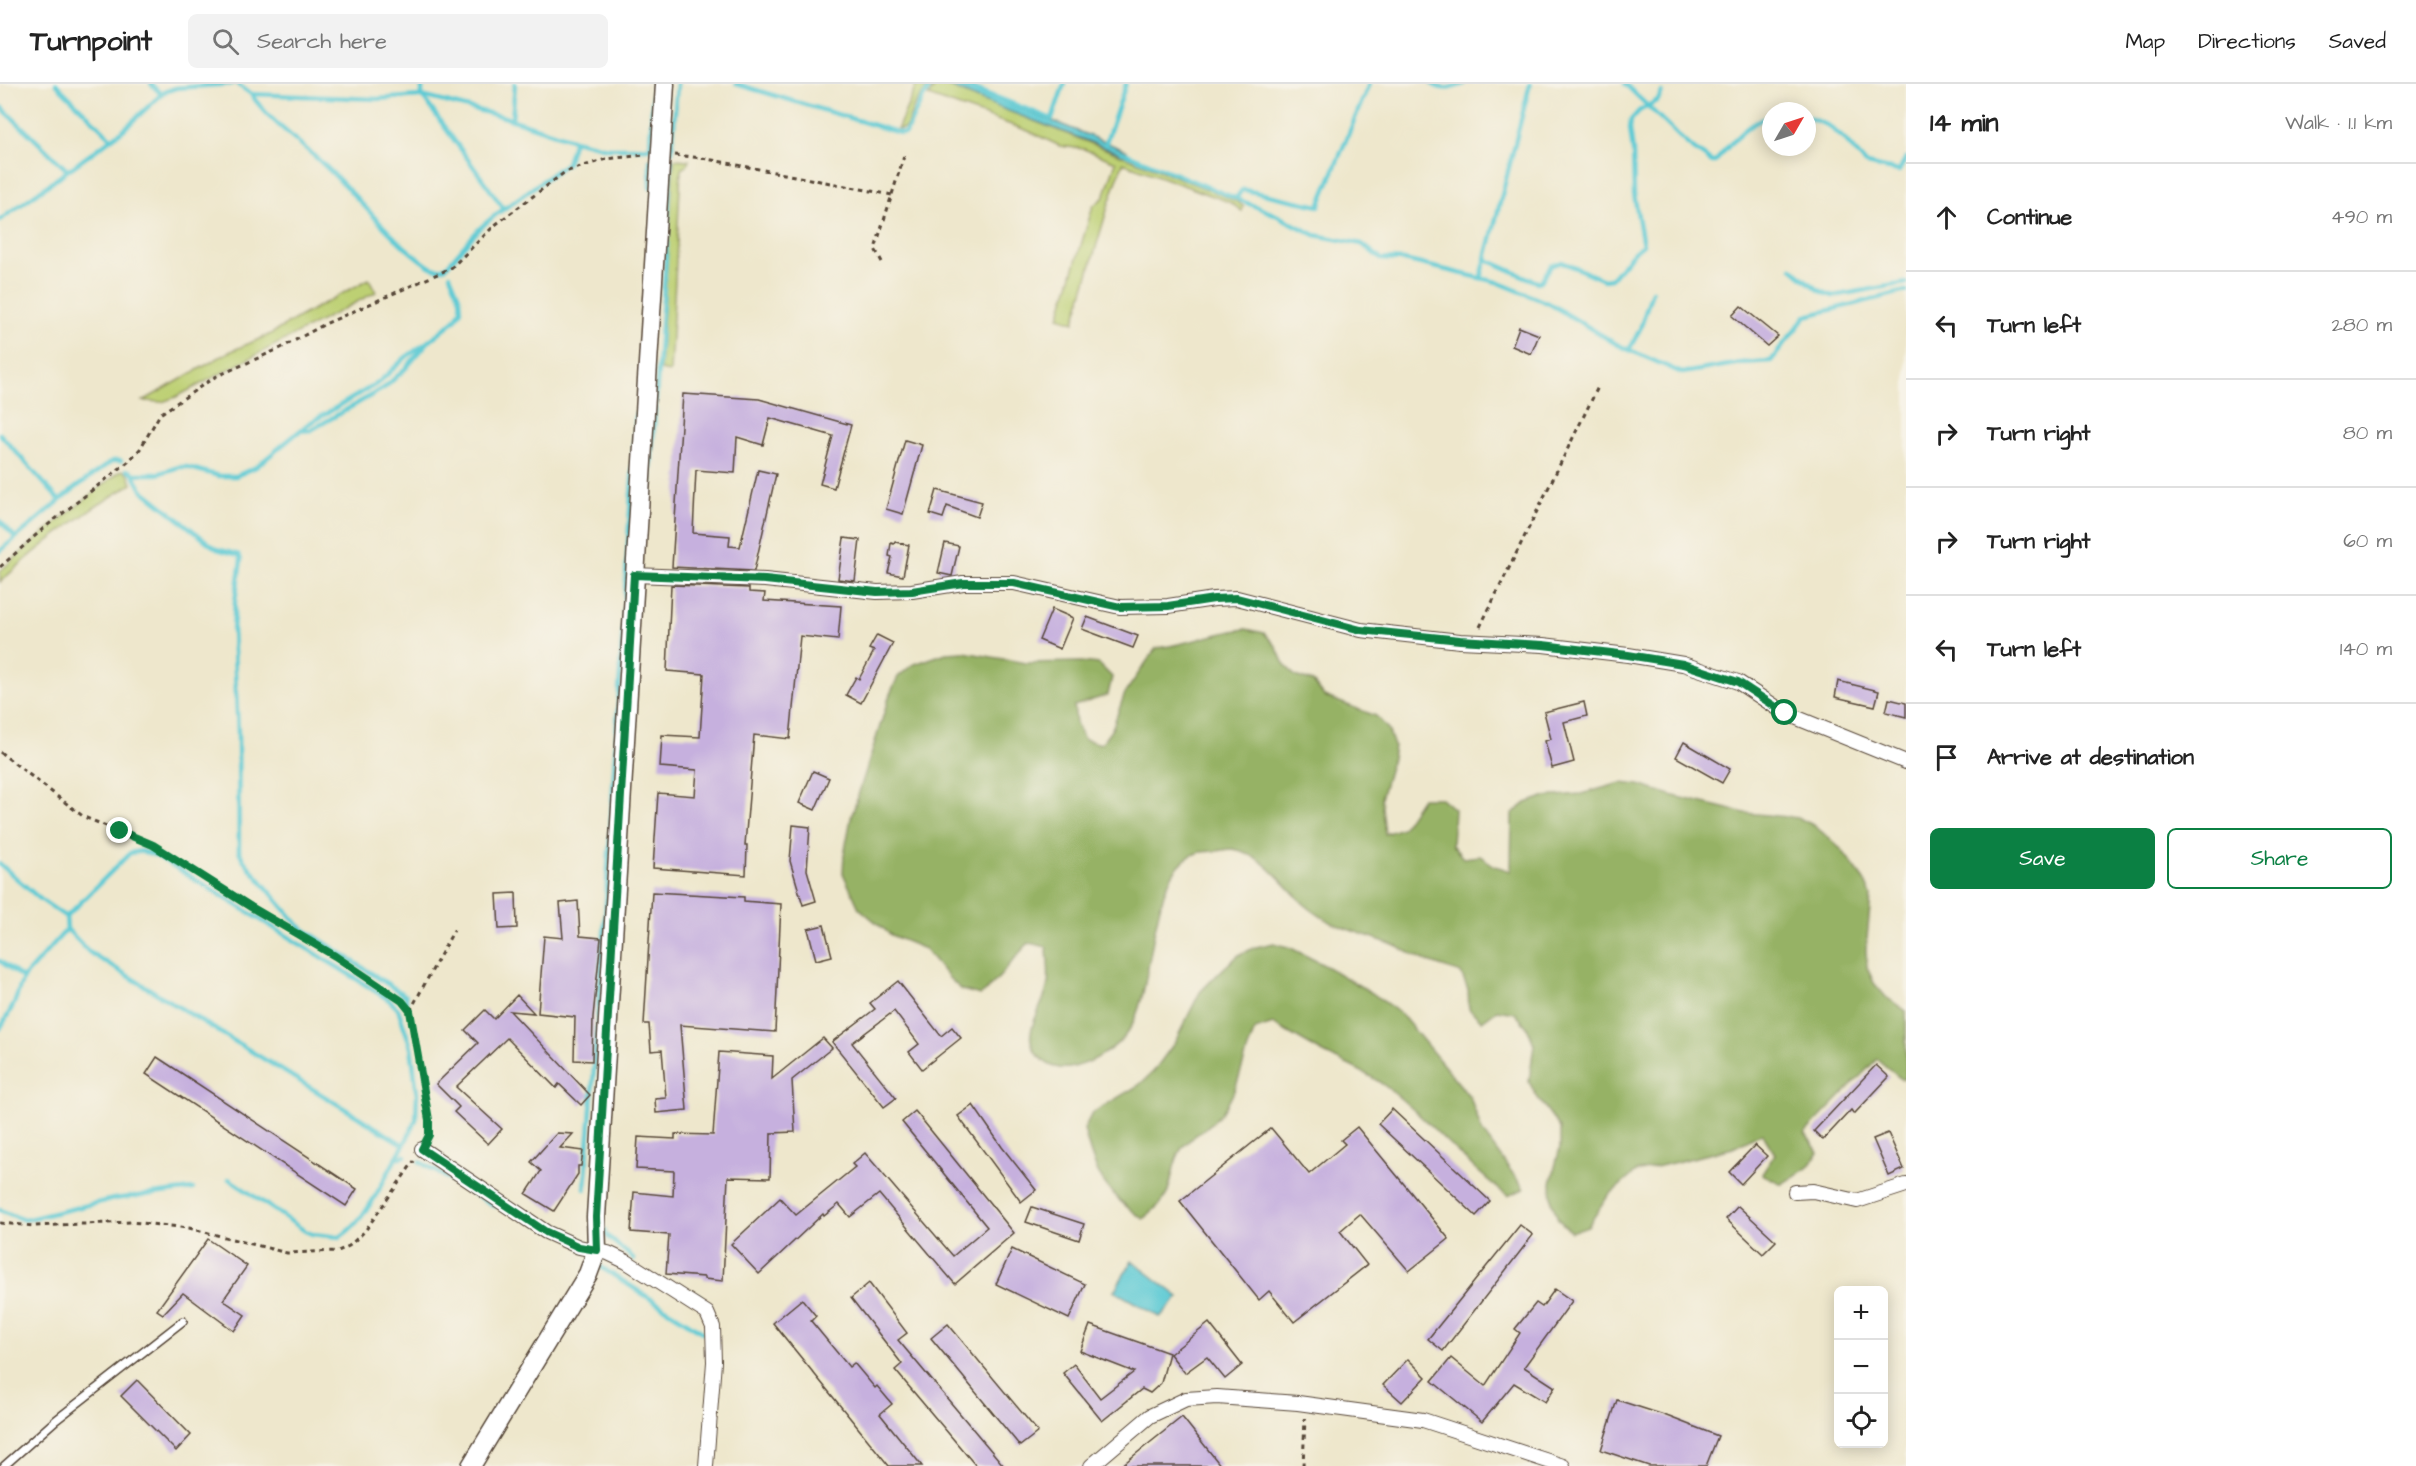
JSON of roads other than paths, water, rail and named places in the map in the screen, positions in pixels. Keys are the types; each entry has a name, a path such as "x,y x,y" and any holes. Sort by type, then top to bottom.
{"street":[{"path":"471,1466 588,1274 597,1250 596,1206 665,84"},
{"path":"634,575 765,580 877,592 912,591 963,583 1014,583 1120,607 1168,606 1237,598 1361,630 1543,645 1628,655 1683,664 1738,682 1785,713 1906,762"},
{"path":"422,1149 546,1232 579,1247 597,1250 627,1262 706,1313 713,1328 714,1362 706,1466"},
{"path":"1795,1192 1813,1191 1857,1201 1906,1185"},
{"path":"1091,1466 1150,1416 1186,1399 1217,1396 1306,1404 1423,1420 1563,1466"}],"lane":[{"path":"4,1466 56,1420 183,1321"}],"water":[{"path":"943,84 961,84 1127,151 1125,155"},
{"path":"1132,1261 1179,1297 1160,1317 1114,1291"}],"waterway":[{"path":"56,84 111,138"},
{"path":"151,84 161,94"},
{"path":"0,220 122,131 164,92 176,88 232,84"},
{"path":"237,84 251,94"},
{"path":"422,84 422,96 504,209"},
{"path":"512,120 515,84"},
{"path":"574,140 567,163 494,216 479,229 446,267 435,269 401,244 336,177 285,131 251,94 376,99 422,96 504,117 574,140 607,148 650,148 653,84"},
{"path":"672,152 677,84"},
{"path":"736,84 900,133 905,133 933,84"},
{"path":"963,84 1052,119 1064,84"},
{"path":"1105,145 1126,84"},
{"path":"1236,198 1242,190 1245,190 1319,206 1369,84"},
{"path":"1432,84 1444,88 1464,84"},
{"path":"1481,278 1530,84"},
{"path":"1625,84 1687,144 1712,162 1715,162 1733,141 1762,119"},
{"path":"1485,259 1537,282 1541,281 1551,266 1562,262 1604,280 1611,279 1643,245 1634,194 1631,120 1639,111 1658,100 1662,92"},
{"path":"0,106 67,170"},
{"path":"1816,121 1829,126 1866,164 1899,171 1906,158"},
{"path":"1122,152 1274,214 1315,235 1362,244 1381,259 1404,260 1497,282 1550,304 1618,345 1682,373 1741,363 1771,361 1806,316 1906,291"},
{"path":"649,495 671,159"},
{"path":"650,160 650,187"},
{"path":"1792,268 1816,288 1833,296 1906,283"},
{"path":"300,431 311,430 384,388 405,369 430,340 455,320 461,310 460,299 450,275"},
{"path":"1629,350 1640,329 1652,291"},
{"path":"127,470 135,474 157,474 179,467 187,467 219,476 236,476 256,467 308,424 378,383 406,357 430,340"},
{"path":"585,1189 604,934 636,414"},
{"path":"0,434 59,500"},
{"path":"0,551 75,488 112,461 121,461"},
{"path":"132,472 142,490 217,549 239,555 241,560 233,630 238,733 239,851 244,861 299,926 406,996 406,1002"},
{"path":"0,521 15,537"},
{"path":"0,1029 14,1004 23,978 67,929 66,917 130,853 141,851 157,856 347,973 389,1000 398,1009 411,1047 417,1093 416,1120 404,1145 89,952 67,929"},
{"path":"0,864 40,899 66,917"},
{"path":"0,961 23,978"},
{"path":"229,1179 305,1231 340,1237 369,1207 404,1145"},
{"path":"396,1158 405,1156"},
{"path":"420,1162 495,1206"},
{"path":"0,1210 24,1220 114,1199 193,1189"},
{"path":"605,1230 605,1234 634,1259"},
{"path":"601,1267 702,1332"},
{"path":"686,1293 700,1296"}]}
